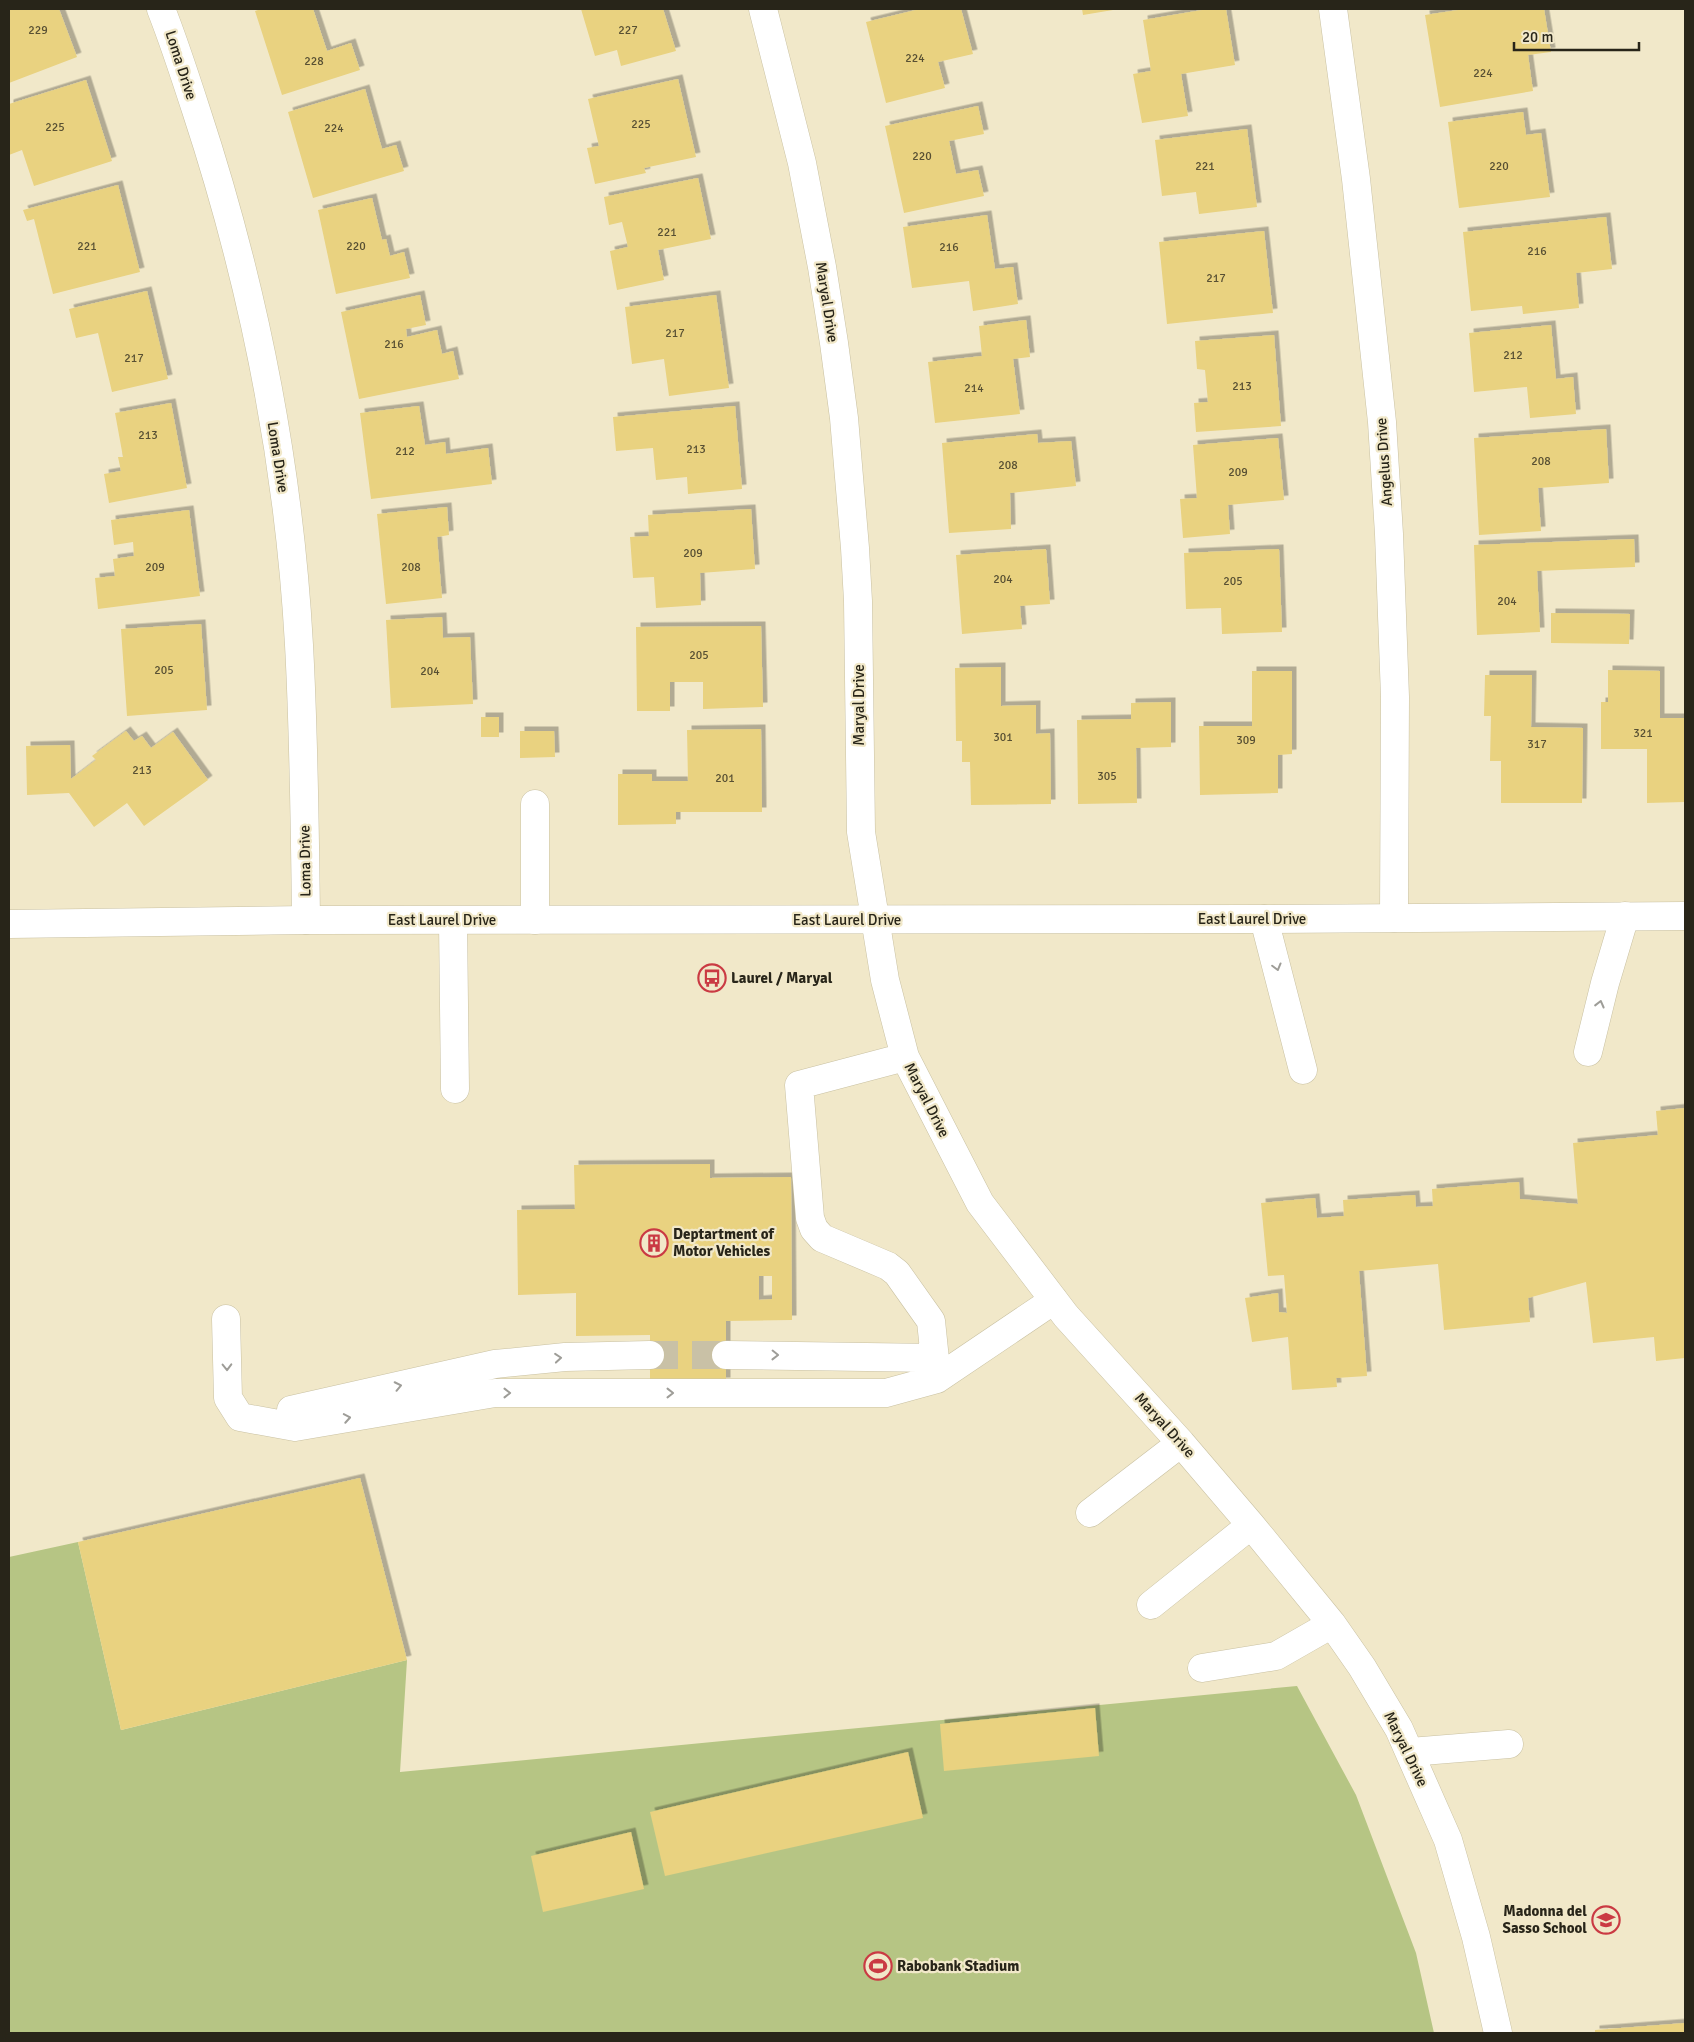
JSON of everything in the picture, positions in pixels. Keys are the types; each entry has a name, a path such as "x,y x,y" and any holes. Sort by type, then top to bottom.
{"street":[{"name":"Loma Drive","path":"161,9 205,137 229,219 247,292 275,434 287,515 299,644 306,920"},
{"name":"Maryal Drive","path":"763,9 804,173 822,267 844,418 852,496 858,601 861,832 874,921 893,1014 905,1057 980,1203 1054,1300 1251,1525 1332,1624 1362,1666 1400,1730 1448,1840 1476,1937 1498,2033"},
{"name":"Angelus Drive","path":"1333,9 1357,188 1382,422 1395,697 1394,918"},
{"path":"534,804 534,920"},
{"path":"1588,1052 1605,983 1625,916"},
{"name":"East Laurel Drive","path":"9,924 306,920 1264,920 1685,916"},
{"path":"1264,920 1304,1070"},
{"path":"453,921 455,1089"},
{"path":"905,1057 799,1085 810,1218 814,1229 822,1238 888,1266 897,1273 931,1321 936,1368"},
{"path":"226,1318 228,1398 240,1417 295,1427 495,1392 886,1392 936,1368 1054,1300"},
{"path":"726,1354 936,1368"},
{"path":"268,1423 294,1409 495,1364 564,1358 650,1355"},
{"path":"1090,1514 1181,1443"},
{"path":"1151,1605 1251,1525"},
{"path":"1202,1668 1276,1656 1332,1624"},
{"path":"1410,1752 1509,1744"}],"green space":[{"path":"78,1542 121,1730 407,1660 400,1772 1297,1686 1356,1795 1416,1953 1434,2033 9,2033 9,1557"}],"building":[{"path":"9,9 59,9 77,57 9,83"},
{"path":"261,9 313,9 327,51 351,43 360,70 282,95 255,11"},
{"path":"581,9 663,9 676,51 621,66 617,50 595,56"},
{"path":"920,9 961,9 973,54 938,62 945,88 886,103 866,22"},
{"path":"1082,9 1113,9 1113,10 1083,15"},
{"path":"1208,9 1226,9 1235,65 1181,74 1188,116 1142,123 1133,74 1151,71 1143,20"},
{"path":"1465,9 1544,9 1551,52 1528,55 1533,91 1440,107 1425,15"},
{"path":"678,79 696,157 644,168 646,173 595,184 587,148 599,146 588,99"},
{"path":"86,80 112,161 34,186 22,150 9,155 9,104"},
{"path":"365,89 382,149 396,145 404,171 313,198 288,112"},
{"path":"978,106 984,134 949,141 956,174 978,170 984,196 904,213 885,126"},
{"path":"1523,112 1526,135 1541,133 1550,197 1459,208 1448,122"},
{"path":"1247,129 1257,207 1199,214 1196,192 1162,196 1155,140"},
{"path":"698,178 711,239 658,250 664,280 617,290 610,251 628,247 622,222 609,225 604,197"},
{"path":"118,185 140,272 53,294 34,219 27,221 23,210"},
{"path":"372,198 382,240 386,239 390,256 404,252 410,278 336,294 318,210"},
{"path":"987,215 995,269 1013,267 1018,304 973,311 969,281 912,288 903,227"},
{"path":"1606,217 1612,269 1576,273 1579,308 1523,314 1522,306 1471,311 1463,232"},
{"path":"1264,231 1273,313 1167,324 1159,242"},
{"path":"147,291 168,379 112,392 98,333 76,338 69,309"},
{"path":"420,295 426,325 406,329 407,337 437,330 442,354 453,351 459,379 359,399 341,312"},
{"path":"716,295 729,388 669,396 664,359 632,364 625,307"},
{"path":"1026,320 1030,357 1013,359 1020,414 935,423 928,362 982,356 979,326"},
{"path":"1551,325 1556,379 1573,377 1576,414 1530,418 1527,387 1474,392 1469,333"},
{"path":"1274,335 1281,426 1196,432 1194,403 1208,402 1205,370 1197,369 1195,341"},
{"path":"171,403 187,488 109,503 104,474 121,471 118,457 123,457 115,413"},
{"path":"419,406 425,445 445,442 446,454 488,448 492,484 371,499 360,413"},
{"path":"735,406 742,489 688,494 687,477 656,480 653,448 616,451 613,417"},
{"path":"1606,429 1609,483 1538,488 1541,531 1479,535 1474,438"},
{"path":"1037,434 1038,443 1071,441 1076,486 1010,493 1011,529 949,533 942,443"},
{"path":"1278,438 1284,500 1228,505 1230,534 1183,538 1180,499 1197,498 1193,445"},
{"path":"447,507 449,535 437,537 442,598 386,604 377,514"},
{"path":"751,509 755,569 700,573 701,605 656,608 654,577 633,578 630,537 649,536 648,515"},
{"path":"189,510 200,596 98,609 95,578 115,576 113,559 134,556 133,542 114,545 111,520"},
{"path":"1634,539 1635,567 1537,571 1540,632 1477,635 1474,545"},
{"path":"1046,549 1050,604 1020,606 1022,629 962,634 956,555"},
{"path":"1279,549 1282,632 1222,634 1221,608 1186,609 1184,553"},
{"path":"1551,613 1630,614 1629,644 1551,643"},
{"path":"442,617 443,638 470,637 473,704 391,708 386,620"},
{"path":"201,624 207,710 127,716 121,629"},
{"path":"761,626 763,707 703,709 703,682 670,682 670,711 637,711 636,627"},
{"path":"1001,667 1001,706 1036,705 1036,734 1050,733 1051,804 971,805 970,762 962,762 962,741 956,741 955,668"},
{"path":"1608,670 1660,671 1660,718 1685,718 1685,802 1647,803 1647,749 1601,749 1601,702 1608,702"},
{"path":"1252,671 1292,671 1292,754 1278,755 1278,793 1200,795 1199,726 1252,726"},
{"path":"1485,675 1532,675 1531,727 1583,728 1582,803 1501,803 1501,761 1490,761 1491,716 1484,716"},
{"path":"1171,702 1171,747 1136,748 1137,803 1078,804 1077,720 1131,719 1131,703"},
{"path":"481,717 499,717 499,737 481,737"},
{"path":"761,729 762,812 676,812 676,824 618,825 618,774 652,774 652,781 688,781 687,730"},
{"path":"126,731 134,741 142,736 151,748 173,732 208,780 144,826 127,803 94,827 69,793 27,795 26,746 70,745 71,779 96,760 92,756"},
{"path":"520,731 554,731 555,757 520,758"},
{"path":"1685,1108 1685,1358 1656,1361 1654,1337 1593,1343 1586,1282 1528,1298 1530,1322 1444,1330 1438,1264 1359,1271 1367,1376 1336,1378 1337,1387 1292,1390 1288,1337 1252,1342 1245,1298 1278,1293 1279,1312 1287,1313 1284,1275 1268,1276 1261,1203 1315,1198 1317,1218 1344,1216 1343,1200 1415,1195 1416,1207 1433,1206 1432,1189 1519,1182 1520,1199 1578,1204 1573,1143 1658,1135 1656,1111"},
{"name":"Deptartment of Motor Vehicles","path":"710,1164 710,1178 791,1177 792,1320 726,1321 726,1382 650,1383 650,1335 576,1336 576,1293 518,1295 517,1210 575,1209 574,1165","holes":["759,1276 772,1276 772,1299 759,1300"]},
{"path":"360,1478 407,1660 121,1730 78,1542"},
{"path":"1095,1708 1099,1756 944,1771 940,1724"},
{"path":"908,1752 923,1818 665,1876 650,1812"},
{"path":"631,1832 644,1889 543,1912 531,1856"},
{"path":"1685,2023 1685,2033 1595,2033 1595,2030"}],"tunnel":[{"path":"650,1355 726,1355"}],"place":[{"name":"Laurel / Maryal","path":"712,978"},
{"name":"Deptartment of Motor Vehicles","path":"654,1243"},
{"name":"Madonna del Sasso School","path":"1606,1920"},
{"name":"Rabobank Stadium","path":"878,1966"}]}
